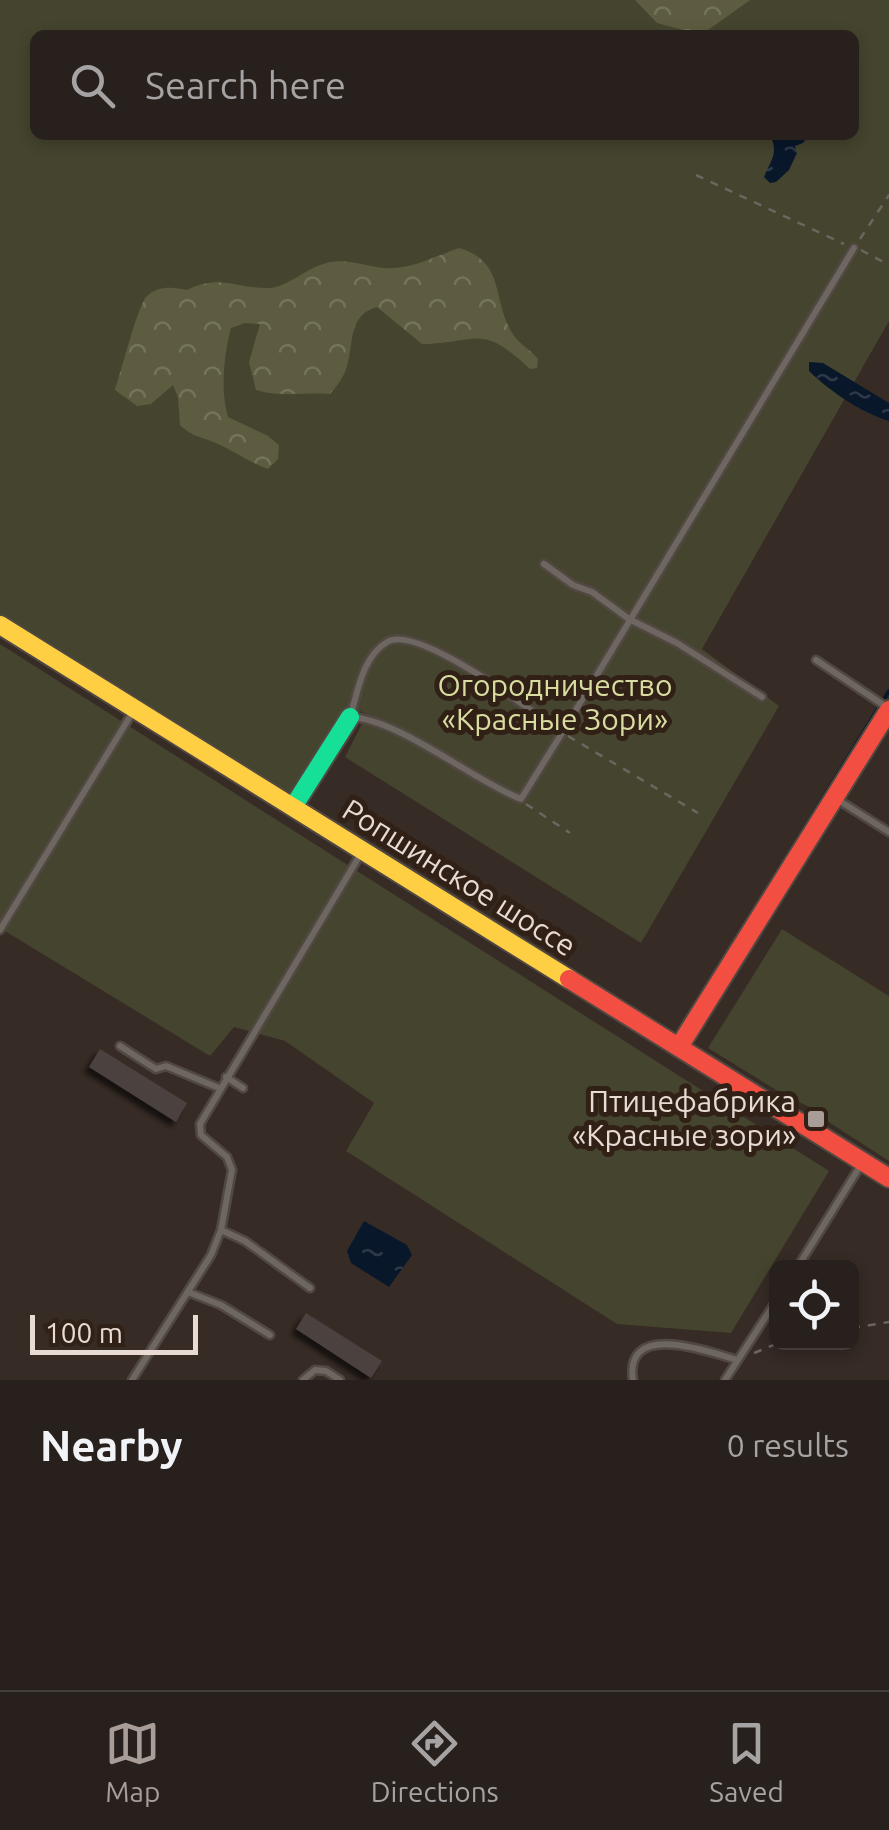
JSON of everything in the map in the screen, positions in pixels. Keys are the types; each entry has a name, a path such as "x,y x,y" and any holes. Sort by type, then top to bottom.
{"main road":[{"name":"Ропшинское шоссе","path":"0,625 889,1178"},
{"path":"679,1046 889,709"},
{"path":"293,807 350,718"}],"lane":[{"path":"562,733 477,672 416,642 398,638 387,642 363,671 350,718 363,718 398,733 521,800 562,733 629,620 854,248"},
{"path":"544,564 573,585 592,592 629,620 677,644 762,697"},
{"path":"816,660 889,709"},
{"path":"0,930 135,709"},
{"path":"834,798 889,832"},
{"path":"132,1380 211,1255 220,1230 232,1170 227,1157 200,1130 219,1088 363,850"},
{"path":"120,1046 156,1069 166,1066 219,1088"},
{"path":"226,1077 243,1088"},
{"path":"802,1260 863,1162"},
{"path":"220,1230 246,1241 310,1288"},
{"path":"188,1292 221,1304 270,1335"},
{"path":"725,1380 769,1312"},
{"path":"633,1380 636,1354 654,1344 676,1344 738,1360"},
{"path":"303,1380 315,1370 326,1371 340,1380"}],"path":[{"path":"696,175 889,265"},
{"path":"854,248 889,194"},
{"path":"562,733 698,813"},
{"path":"521,800 570,833"},
{"path":"859,1327 889,1322"},
{"path":"738,1360 769,1347"}],"green space":[{"name":"Огородничество «Красные Зори»","path":"0,0 889,0 889,321 702,649 779,706 641,943 345,757 367,714 357,710 298,803 0,617"},
{"path":"635,0 750,0 708,30 683,30 657,23"},
{"path":"459,248 474,254 491,271 511,331 538,359 537,368 530,369 489,340 422,344 377,307 357,323 346,370 330,394 276,394 256,390 249,362 260,324 245,323 231,328 224,372 228,417 279,445 278,459 268,469 184,429 173,385 151,404 137,406 115,390 143,302 156,290 187,290 219,282 276,287 332,262 404,267"},
{"path":"0,644 829,1171 775,1260 769,1260 769,1270 731,1333 617,1324 346,1151 374,1103 285,1041 234,1027 210,1056 0,928"},
{"path":"782,929 889,996 889,1161 824,1119 825,1115 708,1048"}],"water":[{"path":"805,140 795,146 797,153 789,170 770,183 764,177 774,152 773,141"},
{"path":"809,362 823,363 889,403 889,421 836,394 809,371"},
{"path":"364,1221 407,1245 412,1255 389,1287 351,1263 347,1251"}],"building":[{"path":"100,1049 187,1103 176,1122 89,1067"},
{"path":"306,1313 382,1361 371,1378 296,1329"}],"waterway":[{"path":"745,925 889,691"}],"traffic: fast":[{"path":"293,807 350,717"}],"traffic: slow":[{"path":"0,625 569,979"}],"traffic: jam":[{"path":"679,1047 889,710"},
{"path":"569,979 889,1178"}],"place":[{"name":"Птицефабрика «Красные зори»","path":"816,1119"}]}
